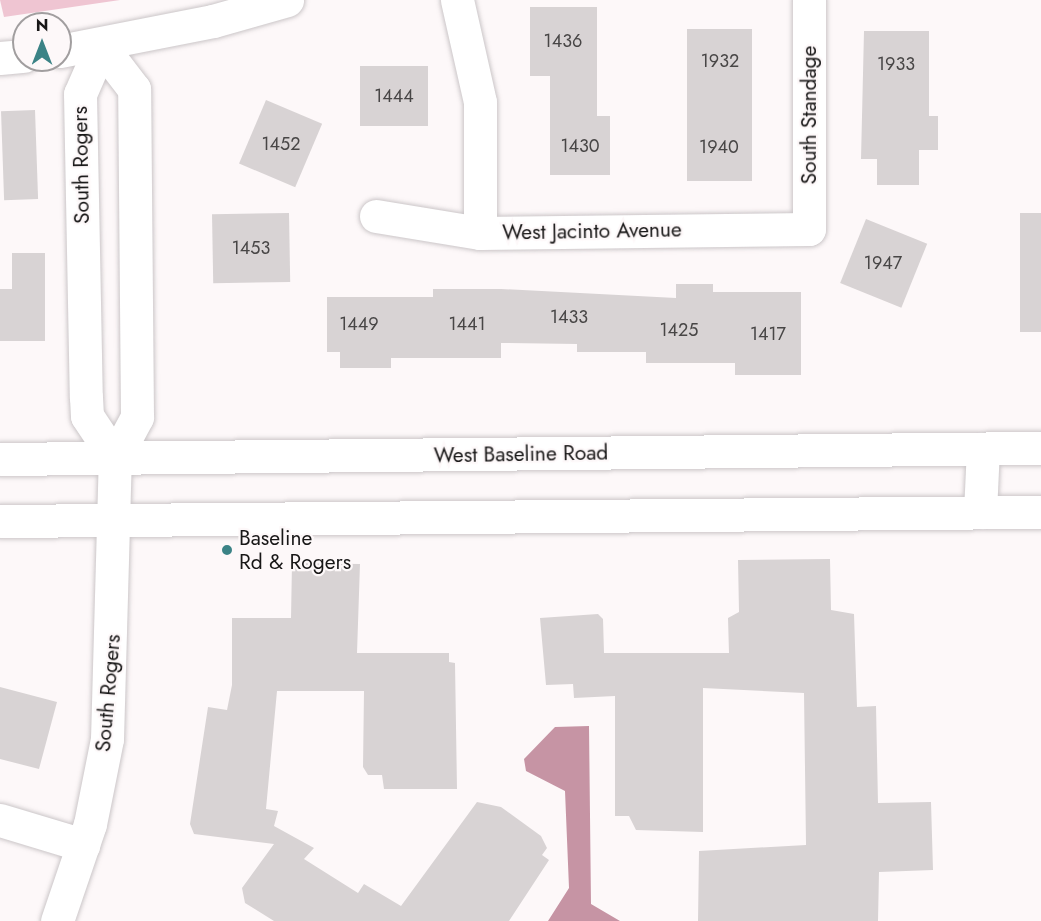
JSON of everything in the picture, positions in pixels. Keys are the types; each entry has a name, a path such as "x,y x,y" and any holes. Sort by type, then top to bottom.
{"street":[{"path":"72,50 101,46 287,0"},
{"path":"457,0 480,102 480,233"},
{"name":"South Standage","path":"809,0 809,229"},
{"name":"South Rogers","path":"57,921 83,845 106,739 116,519 115,458 137,417 134,89 101,46 80,94 86,397 87,416 115,458"},
{"name":"West Jacinto Avenue","path":"376,216 480,233 809,229"},
{"name":"West Baseline Road","path":"0,459 1041,448"},
{"path":"980,512 983,449"},
{"path":"0,521 1041,512"},
{"path":"0,820 83,845"}],"shaded area":[{"path":"0,0 120,0 38,12 12,12 12,16 4,17"},
{"path":"589,726 591,904 620,921 548,921 569,888 565,791 526,771 524,759 555,727"}],"building":[{"path":"530,7 597,7 597,116 610,116 610,175 550,175 550,76 530,76"},
{"path":"687,29 752,29 752,181 687,181"},
{"path":"864,31 929,31 929,116 938,116 938,150 919,150 919,185 877,185 877,159 861,159"},
{"path":"360,66 428,66 428,126 360,126"},
{"path":"266,100 322,124 295,187 239,164"},
{"path":"35,110 38,199 4,200 1,111"},
{"path":"289,213 290,282 213,283 212,214"},
{"path":"1020,213 1041,213 1041,332 1020,332"},
{"path":"866,219 927,244 901,308 840,283"},
{"path":"12,253 45,253 45,341 0,341 0,289 12,289"},
{"path":"676,284 713,284 713,292 801,292 801,375 735,375 735,363 646,363 646,352 577,352 577,344 501,343 501,358 391,358 391,368 340,368 340,352 327,352 327,297 433,297 433,289 501,289 676,298"},
{"path":"830,559 831,610 854,614 857,707 876,706 878,803 931,802 933,870 879,872 878,921 698,921 699,851 806,845 804,693 703,688 703,832 636,830 629,816 615,816 615,696 574,698 573,684 546,685 540,618 598,614 603,619 604,653 729,653 728,618 739,612 738,560"},
{"path":"292,563 360,564 357,653 449,653 449,662 455,663 457,789 384,789 382,775 368,775 363,767 364,691 277,691 266,809 278,811 274,826 314,848 304,859 358,893 364,884 401,906 477,802 501,807 541,836 547,848 542,855 549,860 509,921 274,921 245,903 242,888 274,844 194,834 190,824 208,707 227,710 232,685 232,618 291,618"},
{"path":"0,687 57,702 39,769 0,759"}],"place":[{"name":"Baseline Rd & Rogers","path":"227,550"}]}
